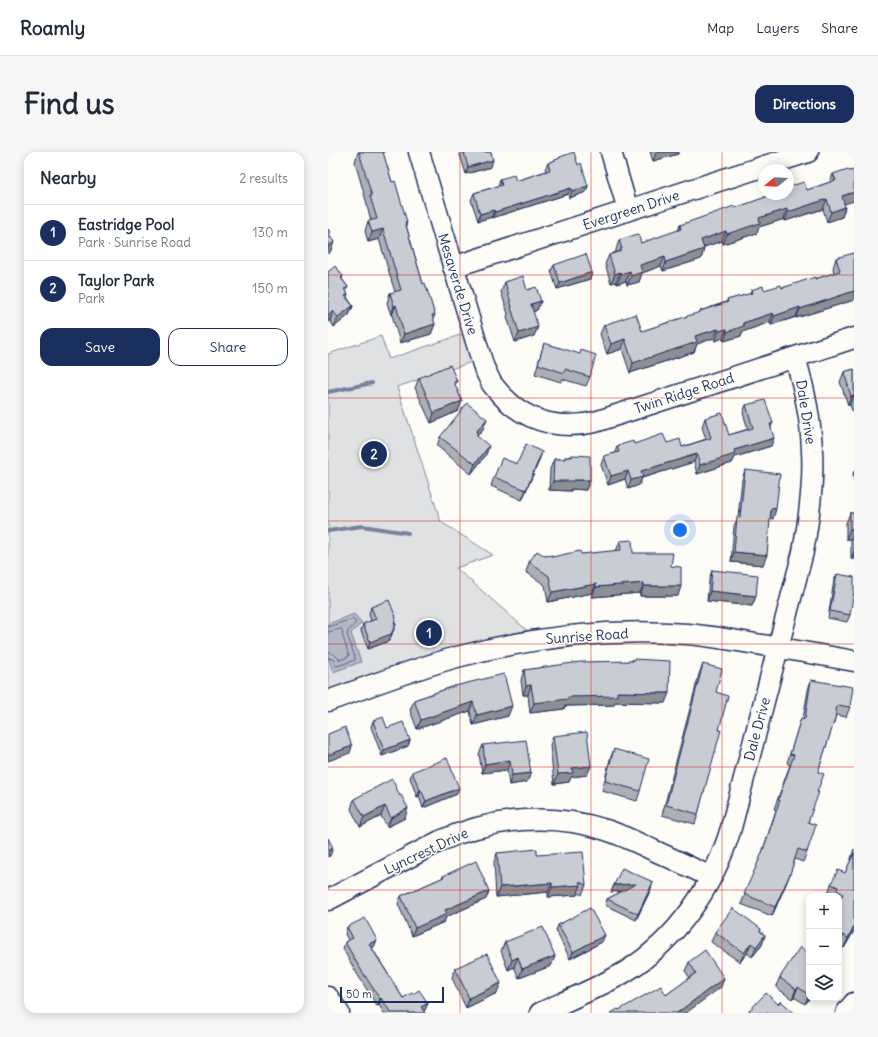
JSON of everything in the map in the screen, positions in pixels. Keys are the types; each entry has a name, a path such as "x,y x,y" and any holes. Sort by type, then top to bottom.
{"street":[{"name":"Mesaverde Drive","path":"419,152 484,368 488,377 496,388 505,399 515,407"},
{"path":"611,152 628,210"},
{"name":"Evergreen Drive","path":"453,267 808,152"},
{"name":"Twin Ridge Road","path":"515,407 532,417 548,423 569,426 586,424 854,338"},
{"name":"Dale Drive","path":"540,1013 624,972 648,955 669,936 695,905 711,877 728,841 779,647 807,531 812,491 811,432 803,387 795,357"},
{"name":"Sunrise Road","path":"328,701 397,676 506,645 561,636 610,632 712,636 854,661"},
{"name":"Lyncrest Drive","path":"328,900 453,835 490,824 523,820 545,819 576,823 605,830 626,837 711,877"},
{"path":"328,997 338,1013"},
{"path":"846,1013 854,1003"}],"shaded area":[{"path":"472,331 481,359 397,387 441,522 493,555 456,568 538,640 328,701 328,354 381,336 389,359"}],"water":[{"path":"354,614 362,623 351,633 361,662 333,672 328,656 328,624"}],"building":[{"path":"359,152 383,152 392,182 395,181 423,284 425,283 435,315 432,315 435,324 404,334 396,305 394,306 390,293 401,290 383,229 372,232 368,221 377,219"},
{"path":"464,152 491,152 493,160 468,167"},
{"path":"574,152 578,165 581,163 588,186 572,191 571,188 495,212 494,210 480,214 474,193 502,185 500,179 514,175 516,181 550,170 548,163"},
{"path":"848,169 849,171 854,170 854,192 842,196 845,207 831,212 827,199 788,212 787,209 759,218 760,223 727,234 726,231 701,240 704,249 666,262 665,257 640,265 642,272 631,276 630,271 615,274 609,255 621,251 620,249 622,249 619,240 638,234 641,243 681,229 680,225 734,206 735,208 758,200 794,200 794,185 804,182 807,190 836,180 833,174"},
{"path":"328,229 331,233 329,235 334,242 328,247"},
{"path":"854,253 854,291 800,309 800,307 774,316 773,313 743,323 744,326 727,332 727,329 719,331 718,329 695,336 697,342 633,363 625,339 611,344 604,325 636,314 642,331 728,302 727,300 752,293 751,290 763,286 764,290 781,285 782,288 815,277 815,279 840,271 836,258"},
{"path":"586,254 592,272 560,283 554,265"},
{"path":"335,266 343,276 341,278 348,287 344,289 348,294 345,296 353,306 338,317 333,311 328,315 328,272"},
{"path":"523,276 527,290 536,287 541,301 531,304 538,327 519,333 505,282"},
{"path":"544,343 580,354 581,350 596,355 590,377 565,369 564,373 538,364"},
{"path":"450,365 457,381 454,382 462,401 434,413 419,378"},
{"path":"854,369 854,397 853,395 851,396 844,372"},
{"path":"765,400 773,423 770,424 774,438 734,450 735,454 700,465 697,454 641,471 643,477 631,480 628,471 611,476 604,456 619,452 617,446 633,441 634,444 663,434 667,443 680,439 682,447 711,438 705,418 722,413 729,435 753,428 746,405"},
{"path":"467,403 487,419 476,432 478,433 476,435 489,446 475,464 440,437"},
{"path":"526,444 542,452 526,490 494,477 502,458 517,464"},
{"path":"572,455 590,456 590,480 553,481 554,459 565,459 565,457 572,457"},
{"path":"745,470 780,474 776,509 771,508 767,555 734,552 737,517 740,517"},
{"path":"850,513 854,513 854,529 850,529"},
{"path":"632,540 633,553 673,553 671,566 681,567 681,586 644,586 644,583 596,587 596,584 552,592 549,576 529,562 537,551 545,556 552,555 552,557 580,551 581,554 621,550 620,541"},
{"path":"712,570 758,575 756,596 710,591"},
{"path":"837,574 854,577 854,591 850,615 830,611"},
{"path":"389,600 396,618 394,623 396,624 391,634 370,642 363,624 376,619 371,607"},
{"path":"633,659 670,661 669,693 617,692 617,696 568,697 568,699 534,703 531,685 526,686 524,670 580,662 633,661"},
{"path":"703,664 722,669 716,692 728,696 719,730 721,730 698,814 666,805"},
{"path":"504,674 512,706 477,715 473,702 421,720 414,700 455,686"},
{"path":"811,680 853,687 850,707 837,705 835,719 818,772 824,774 808,822 816,825 807,852 798,849 790,874 775,907 744,894 762,853 780,800 778,800 794,755 790,754 801,718 805,719"},
{"path":"383,717 387,728 403,722 410,740 384,750 373,721"},
{"path":"345,727 352,746 328,755 328,734"},
{"path":"587,732 591,766 572,768 573,773 558,774 553,736"},
{"path":"526,740 531,773 512,775 510,760 485,764 483,745"},
{"path":"614,749 649,759 640,791 605,781"},
{"path":"447,758 459,788 426,801 412,772"},
{"path":"392,779 400,796 401,795 408,808 391,818 385,806 364,817 354,799"},
{"path":"328,838 333,848 328,851"},
{"path":"537,849 537,855 583,852 586,885 579,882 581,885 552,887 552,883 500,887 497,853"},
{"path":"854,853 854,927 848,938 842,935 843,894 837,890 838,887 831,884 838,870 845,873"},
{"path":"476,861 489,891 445,910 447,914 415,928 401,896"},
{"path":"622,868 653,882 638,914 607,899 636,884 614,885"},
{"path":"590,908 605,935 573,952 558,925"},
{"path":"733,908 761,929 760,931 765,935 756,947 751,943 744,953 715,932"},
{"path":"365,918 377,940 369,944 403,998 419,990 428,1003 421,1007 425,1013 391,1013 358,965 345,942 353,938 347,927"},
{"path":"543,927 555,956 522,969 518,957 512,960 505,942"},
{"path":"800,947 806,951 806,993 798,987 796,989 780,977"},
{"path":"705,950 724,978 677,1013 610,1013 618,1009 619,1010 661,986 666,995 696,973 689,962"},
{"path":"487,954 501,983 469,998 455,968"},
{"path":"766,993 778,1004 781,1001 794,1013 747,1013"}],"waterway":[{"path":"328,392 372,383"},
{"path":"328,531 362,526 408,533"}],"place":[{"name":"Taylor Park","path":"374,454"},
{"name":"Eastridge Pool","path":"429,633"}]}
